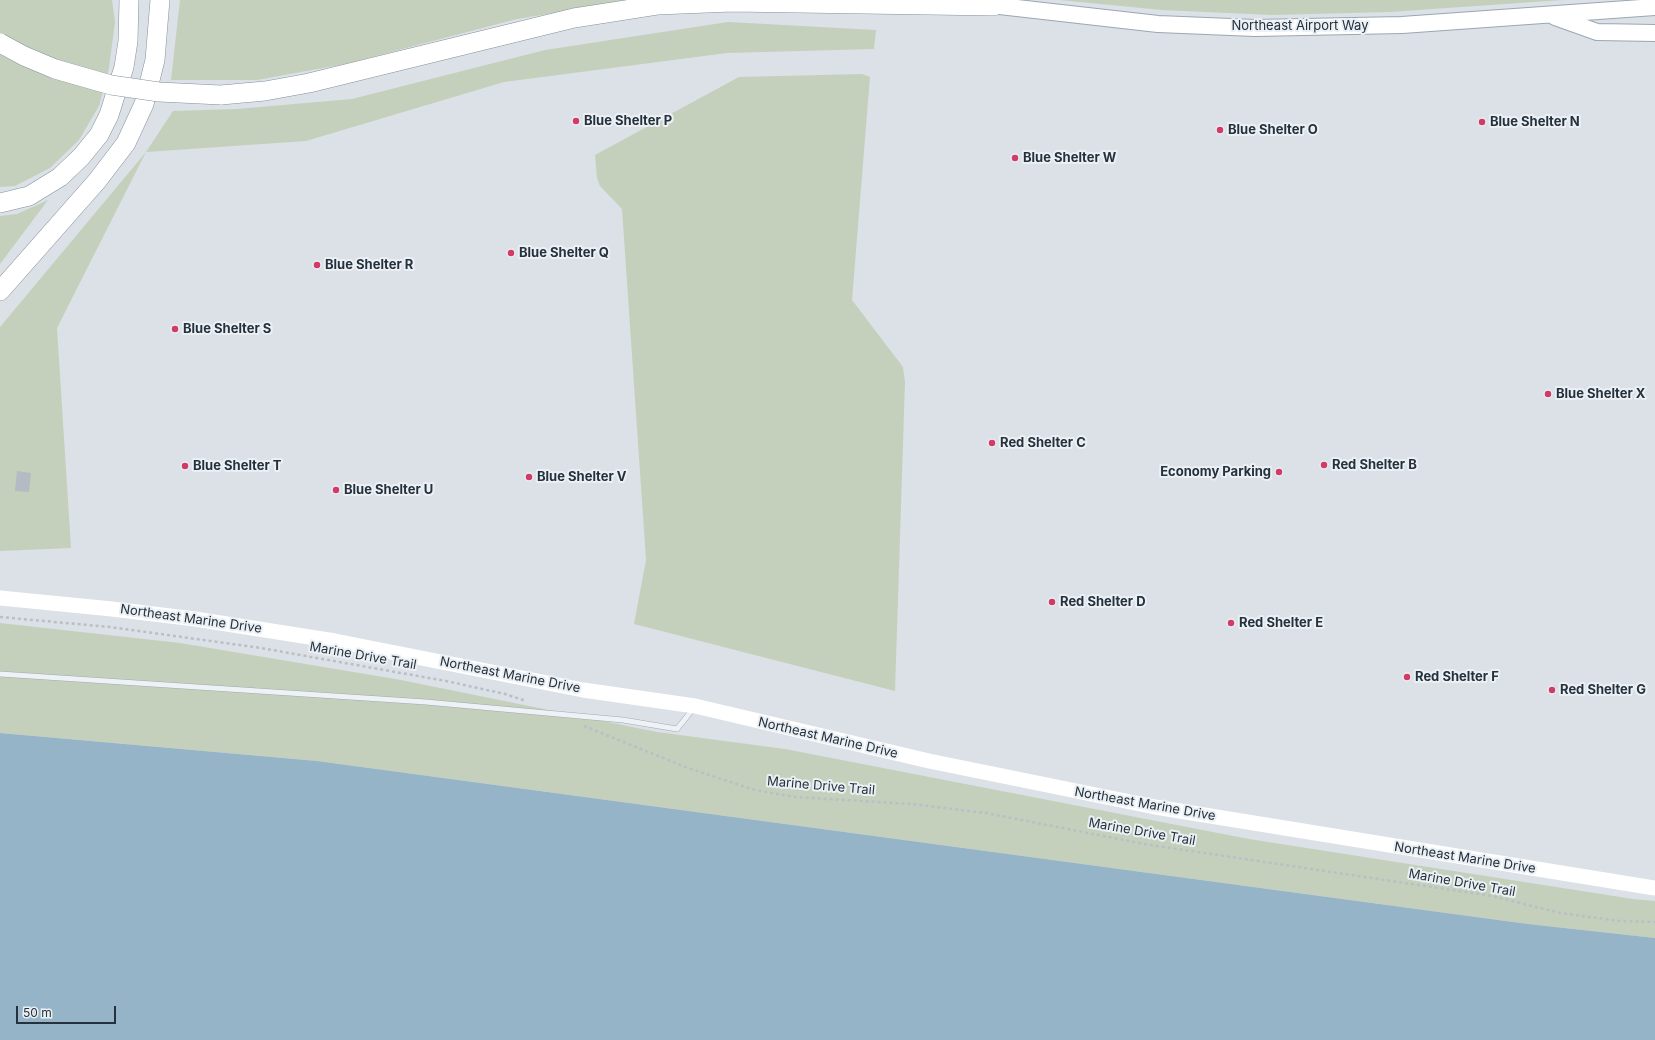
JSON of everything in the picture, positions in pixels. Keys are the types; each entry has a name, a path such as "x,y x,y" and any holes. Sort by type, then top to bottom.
{"highway":[{"path":"0,203 29,196 60,178 81,157 99,135 109,115 124,67 128,41 129,0"},
{"path":"0,291 98,181 126,143 144,104 155,60 160,0"},
{"path":"0,44 55,69 111,85 166,93 220,95 265,91 309,83 574,18 657,5 732,2 994,6"}],"main road":[{"name":"Northeast Airport Way","path":"946,0 1158,24 1255,28 1359,27 1548,15 1655,6"},
{"path":"1548,15 1597,32 1655,33"},
{"name":"Northeast Marine Drive","path":"0,598 112,609 271,630 385,650 583,690 695,706 929,761 1155,807 1655,888"}],"lane":[{"path":"0,674 426,702 623,720 677,729 695,706"}],"path":[{"name":"Marine Drive Trail","path":"0,617 110,627 261,648 446,681 505,694 532,704"},
{"name":"Marine Drive Trail","path":"583,726 688,768 755,790 795,797 911,804 986,813 1144,844 1492,896 1560,913 1620,921 1655,922"}],"green space":[{"path":"0,0 112,0 115,22 109,68 99,106 79,140 50,168 15,186 0,187"},
{"path":"180,0 633,0 517,19 345,64 257,80 171,80"},
{"path":"1059,0 1563,0 1390,12 1272,15 1162,10"},
{"path":"728,22 876,30 874,49 727,53 504,82 306,141 146,152 173,111 237,109 352,99 545,50"},
{"path":"862,74 870,77 852,300 903,367 905,382 895,691 634,624 646,560 622,209 600,186 597,178 595,155 739,77"},
{"path":"146,152 57,328 71,548 0,551 0,327"},
{"path":"48,200 0,264 0,216 17,214"},
{"path":"0,623 180,643 401,680 657,732 785,749 1249,839 1633,899 1655,901 1655,938 1528,924 317,761 0,733"}],"water":[{"path":"0,733 317,761 1528,924 1655,938 1655,1040 0,1040"}],"building":[{"name":"Blue Shelter P","path":"576,117 580,120 575,125 572,122"},
{"name":"Blue Shelter N","path":"1481,117 1486,121 1482,126 1477,122"},
{"name":"Blue Shelter O","path":"1220,126 1224,131 1219,135 1215,130"},
{"name":"Blue Shelter W","path":"1016,154 1020,159 1015,163 1011,158"},
{"name":"Blue Shelter Q","path":"511,248 515,252 510,257 507,253"},
{"name":"Blue Shelter R","path":"318,261 321,264 317,269 313,266"},
{"name":"Blue Shelter S","path":"176,325 179,328 175,333 171,330"},
{"name":"Blue Shelter X","path":"1549,390 1553,395 1548,399 1544,394"},
{"name":"Red Shelter C","path":"993,438 997,444 992,448 988,443"},
{"name":"Red Shelter B","path":"1325,460 1329,466 1324,470 1320,464"},
{"name":"Blue Shelter T","path":"186,462 189,465 184,470 181,467"},
{"path":"17,471 31,473 29,492 15,491"},
{"name":"Blue Shelter V","path":"530,473 533,476 529,481 525,478"},
{"name":"Blue Shelter U","path":"337,486 340,489 336,495 332,491"},
{"name":"Red Shelter D","path":"1053,598 1057,603 1052,607 1048,602"},
{"name":"Red Shelter E","path":"1232,619 1235,623 1230,627 1227,623"},
{"name":"Red Shelter F","path":"1407,673 1411,677 1406,680 1403,677"},
{"name":"Red Shelter G","path":"1554,685 1557,688 1552,692 1549,688"}],"place":[{"name":"Blue Shelter P","path":"576,121"},
{"name":"Blue Shelter N","path":"1482,122"},
{"name":"Blue Shelter O","path":"1220,130"},
{"name":"Blue Shelter W","path":"1015,158"},
{"name":"Blue Shelter Q","path":"511,253"},
{"name":"Blue Shelter R","path":"317,265"},
{"name":"Blue Shelter S","path":"175,329"},
{"name":"Blue Shelter X","path":"1548,394"},
{"name":"Red Shelter C","path":"992,443"},
{"name":"Red Shelter B","path":"1324,465"},
{"name":"Blue Shelter T","path":"185,466"},
{"name":"Economy Parking","path":"1279,472"},
{"name":"Blue Shelter V","path":"529,477"},
{"name":"Blue Shelter U","path":"336,490"},
{"name":"Red Shelter D","path":"1052,602"},
{"name":"Red Shelter E","path":"1231,623"},
{"name":"Red Shelter F","path":"1407,677"},
{"name":"Red Shelter G","path":"1552,690"}]}
